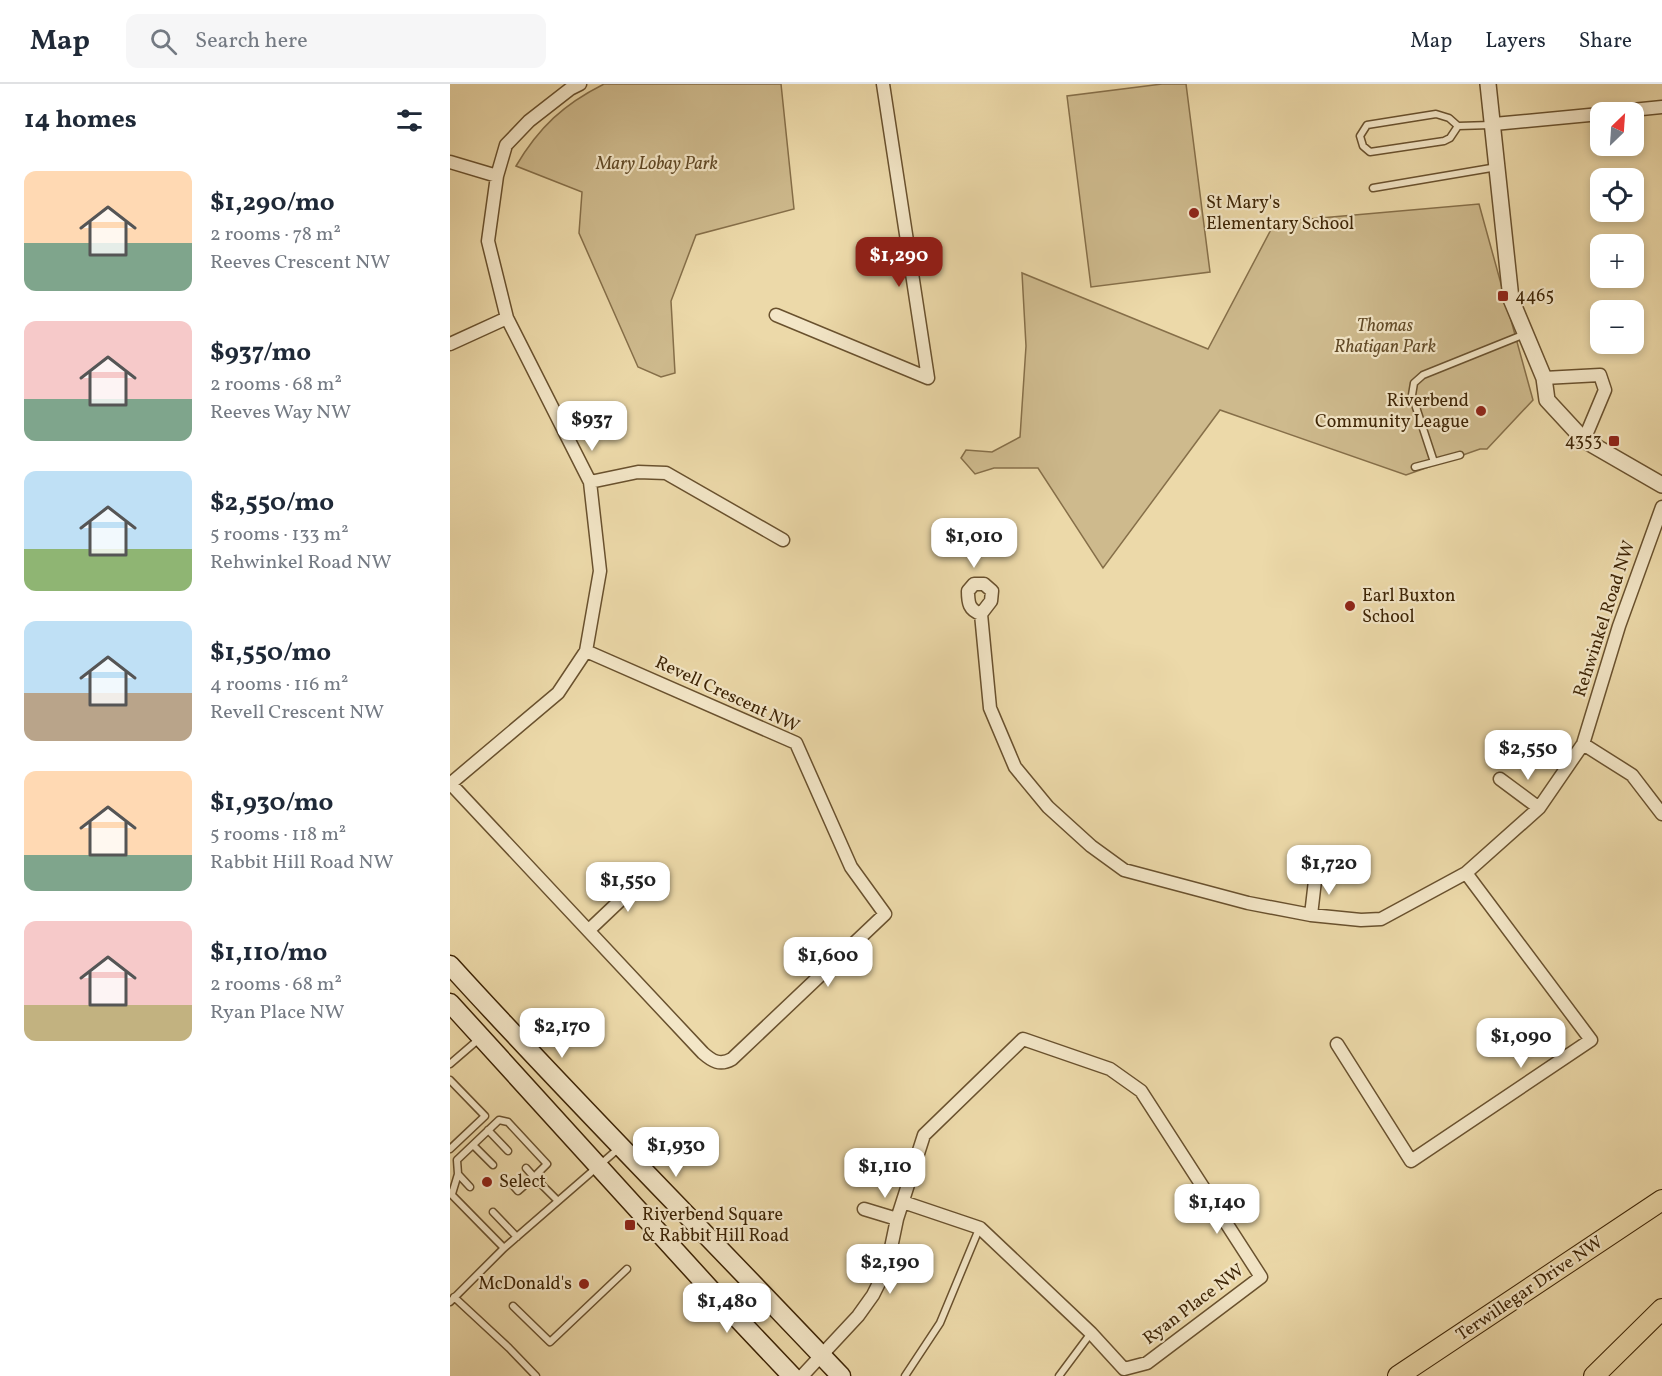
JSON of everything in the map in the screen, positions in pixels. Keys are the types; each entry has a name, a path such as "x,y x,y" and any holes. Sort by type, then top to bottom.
{"main road":[{"path":"450,965 620,1147 841,1376"},
{"path":"450,1003 597,1166 792,1376"},
{"name":"Terwillegar Drive NW","path":"1398,1376 1662,1200"},
{"path":"1594,1376 1662,1310"}],"street":[{"path":"450,783 558,693 586,651 600,571 590,482 507,318 488,241 496,176 506,145 529,121 570,89 580,84"},
{"path":"776,315 928,378 883,84"},
{"path":"1488,84 1511,299 1544,378 1547,400 1584,440 1662,485"},
{"path":"1644,109 1662,107"},
{"path":"1494,124 1590,115"},
{"path":"450,162 496,176"},
{"path":"450,344 507,318"},
{"path":"1544,378 1600,375 1605,390 1584,440"},
{"path":"590,482 638,472 666,473 783,540"},
{"name":"Rehwinkel Road NW","path":"981,614 990,708 1015,767 1048,807 1091,846 1124,870 1248,903 1311,915 1361,920 1381,919 1466,873 1539,808 1583,744 1619,626 1662,507"},
{"name":"Revell Crescent NW","path":"450,783 703,1053 716,1062 721,1063 732,1059 885,914 851,867 796,743 586,651"},
{"path":"1583,744 1632,775 1662,814"},
{"path":"1500,779 1539,808"},
{"path":"1311,915 1316,872"},
{"path":"1337,1044 1411,1161 1591,1040 1466,873"},
{"path":"589,930 647,875"},
{"name":"Ryan Place NW","path":"802,1376 858,1316 873,1295 888,1266 897,1219 924,1135 1023,1039 1110,1069 1141,1091 1261,1276 1147,1363 1124,1369 1091,1333 980,1228 903,1202"},
{"path":"864,1209 897,1219"}],"lane":[{"path":"1458,126 1450,138 1444,141 1370,152 1362,146 1360,136 1367,125 1436,114 1449,118 1458,126 1494,124"},
{"path":"1373,188 1498,167"},
{"path":"1434,462 1412,395 1414,383 1423,375 1526,334"},
{"path":"1415,467 1460,455"},
{"path":"450,1064 482,1037"},
{"path":"450,1080 485,1116 508,1151"},
{"path":"450,1149 485,1116"},
{"path":"504,1248 451,1193 458,1174 457,1160 499,1120 508,1122 547,1164 518,1191 510,1182"},
{"path":"473,1145 493,1165"},
{"path":"536,1376 509,1348 452,1299 557,1200 620,1147"},
{"path":"525,1168 557,1200"},
{"path":"458,1174 470,1187"},
{"path":"494,1212 517,1237"},
{"path":"905,1376 939,1323 980,1228"},
{"path":"513,1306 550,1342 627,1269"},
{"path":"1059,1376 1091,1333"}],"green space":[{"name":"Mary Lobay Park","path":"604,84 781,84 794,209 696,235 671,301 675,373 661,377 638,367 579,233 582,192 516,166 543,128 565,108"},
{"path":"1162,84 1186,84 1210,272 1091,287 1067,96"},
{"name":"Thomas Rhatigan Park","path":"1479,204 1533,400 1487,449 1480,449 1406,475 1220,410 1103,568 1038,468 994,468 975,474 961,458 966,450 992,452 1020,437 1026,346 1022,273 1208,349 1275,222"}],"place":[{"name":"St Mary's Elementary School","path":"1194,213"},
{"name":"4465","path":"1503,296"},
{"name":"Riverbend Community League","path":"1481,411"},
{"name":"4353","path":"1614,441"},
{"name":"Earl Buxton School","path":"1350,606"},
{"name":"Select","path":"487,1182"},
{"name":"Riverbend Square & Rabbit Hill Road","path":"630,1225"},
{"name":"McDonald's","path":"584,1284"}]}
